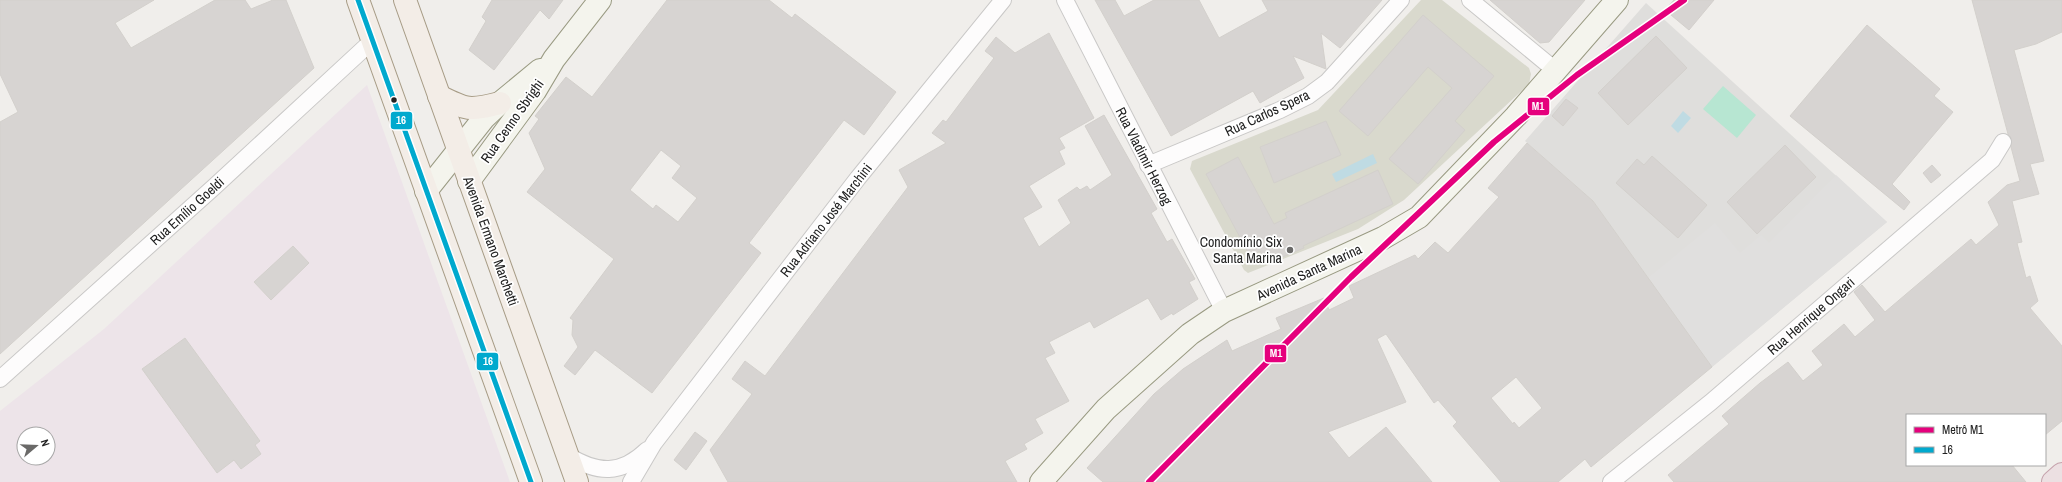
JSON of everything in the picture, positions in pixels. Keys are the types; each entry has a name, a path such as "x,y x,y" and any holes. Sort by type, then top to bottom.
{"highway":[{"path":"2053,482 2062,474"}],"main road":[{"path":"358,0 530,482"},
{"name":"Avenida Ermano Marchetti","path":"405,0 577,482"},
{"path":"439,96 466,109 475,109 500,103"}],"street":[{"name":"Rua Cenno Sbrighi","path":"469,182 535,91 554,59 600,0"},
{"name":"Rua Adriano José Marchini","path":"631,482 654,443 858,178 1003,0"},
{"name":"Rua Vladimir Herzog","path":"1064,0 1224,310"},
{"name":"Rua Carlos Spera","path":"1148,165 1280,110 1308,96 1327,82 1402,0"},
{"path":"1470,0 1555,70"},
{"name":"Avenida Santa Marina","path":"1041,482 1106,409 1190,334 1224,310 1383,238 1419,217 1516,116 1618,0"},
{"name":"Rua Emílio Goeldi","path":"0,379 214,187 372,41"},
{"name":"Rua Cenno Sbrighi","path":"426,191 474,130 500,103 554,59"},
{"name":"Rua Henrique Ongari","path":"1611,482 1711,402 1992,160 2004,142"},
{"name":"Rua Adriano José Marchini","path":"567,455 596,468 613,470 634,461 654,443"}],"shaded area":[{"path":"1421,0 1442,0 1529,68 1531,74 1529,84 1404,200 1358,229 1248,273 1244,270 1190,169 1192,161 1318,110"},
{"path":"1646,3 1887,222 1712,367 1593,201 1525,141"},
{"path":"367,85 510,482 0,482 0,411 104,329"},
{"path":"1836,175 1887,222 1712,367 1648,278 1715,223 1740,253 1761,235 1769,243"}],"green space":[{"path":"1723,86 1756,115 1737,138 1703,109"}],"water":[{"path":"1683,111 1691,118 1678,133 1671,126"},
{"path":"1373,154 1377,163 1336,182 1332,174"}],"building":[{"path":"0,0 154,0 115,23 131,48 215,0 245,0 251,9 273,0 286,0 314,68 0,354 0,122 18,112 0,74"},
{"path":"492,0 563,0 549,19 540,10 494,70 469,50 486,21 482,17"},
{"path":"667,0 769,0 792,18 795,14 896,92 864,135 844,120 749,243 761,253 652,393 595,350 575,375 564,366 578,347 572,335 573,320 570,318 614,259 527,192 545,169 529,133 539,119 535,116 566,77 592,97","holes":["661,150 681,166 672,178 697,198 678,222 656,205 653,209 630,190"]},
{"path":"1095,0 1115,0 1124,16 1154,0 1199,0 1219,38 1268,11 1262,0 1382,0 1340,48 1321,33 1326,69 1293,56 1304,78 1260,103 1253,91 1171,136"},
{"path":"1490,0 1585,0 1549,42 1540,43"},
{"path":"1674,0 1714,0 1689,30 1665,10"},
{"path":"1972,0 2062,0 2062,32 2036,44 2014,50 2044,161 2030,164 2039,194 2012,201 2022,242 2017,243 2026,278 2030,276 2038,301 2030,308 2062,346 2062,421 2046,434 2046,414 1906,414 1906,466 2013,466 2026,482 1674,482 1668,475 1729,424 1722,416 1760,383 1788,362 1803,381 1823,365 1812,351 1844,324 1855,337 1875,320 1854,292 1862,285 1885,312 1971,239 1976,245 1999,225 1988,202 2007,185 2020,181 2011,147 2011,138 2008,134"},
{"path":"1423,15 1494,76 1455,121 1465,130 1418,184 1389,159 1452,88 1428,67 1368,136 1339,111"},
{"path":"1867,25 1940,89 1934,96 1953,112 1892,184 1910,202 1904,210 1790,116"},
{"path":"1049,33 1094,118 1059,138 1065,148 1059,151 1065,164 1029,186 1042,207 1023,218 1039,247 1071,223 1058,200 1077,187 1080,190 1087,186 1090,190 1112,175 1085,126 1104,115 1157,209 1151,213 1167,242 1172,239 1195,279 1189,282 1198,299 1173,315 1172,313 1161,320 1148,298 1094,328 1090,321 1049,342 1055,353 1045,358 1069,401 1035,419 1043,433 1024,444 1027,449 1005,461 1017,482 728,482 710,450 752,394 732,379 745,361 765,376 908,187 899,170 946,143 932,133 943,120 946,122 994,58 985,51 996,37 1015,53"},
{"path":"1656,36 1687,68 1628,125 1598,93"},
{"path":"1566,99 1578,108 1563,126 1552,116"},
{"path":"1326,121 1341,155 1274,183 1260,147"},
{"path":"1527,143 1593,201 1712,367 1591,467 1585,459 1558,482 1501,482 1453,426 1457,422 1438,400 1434,403 1386,334 1377,339 1406,402 1328,432 1349,458 1386,427 1432,482 1103,482 1087,468 1154,394 1183,369 1227,340 1232,351 1281,329 1276,318 1324,298 1329,310 1354,298 1349,286 1415,255 1418,259 1435,242 1448,253 1499,197 1488,188","holes":["1516,377 1542,408 1519,428 1514,422 1513,424 1491,398"]},
{"path":"1785,145 1816,177 1757,234 1727,202"},
{"path":"1652,156 1707,205 1678,238 1616,183 1637,159 1644,165"},
{"path":"1238,157 1274,224 1287,218 1285,213 1378,170 1393,204 1303,246 1304,248 1266,264 1260,251 1250,256 1206,174"},
{"path":"1932,165 1941,175 1931,183 1923,173"},
{"path":"293,246 309,263 271,300 254,282"},
{"path":"185,338 260,441 255,445 261,454 241,469 234,460 217,473 142,369"},
{"path":"695,432 707,441 686,470 674,460"}],"metro line":[{"name":"M1","path":"1149,482 1351,277 1494,142 1577,75 1684,0"}],"transit line":[{"name":"16","path":"358,0 531,482"}],"place":[{"name":"Condomínio Six Santa Marina","path":"1290,250"}]}
